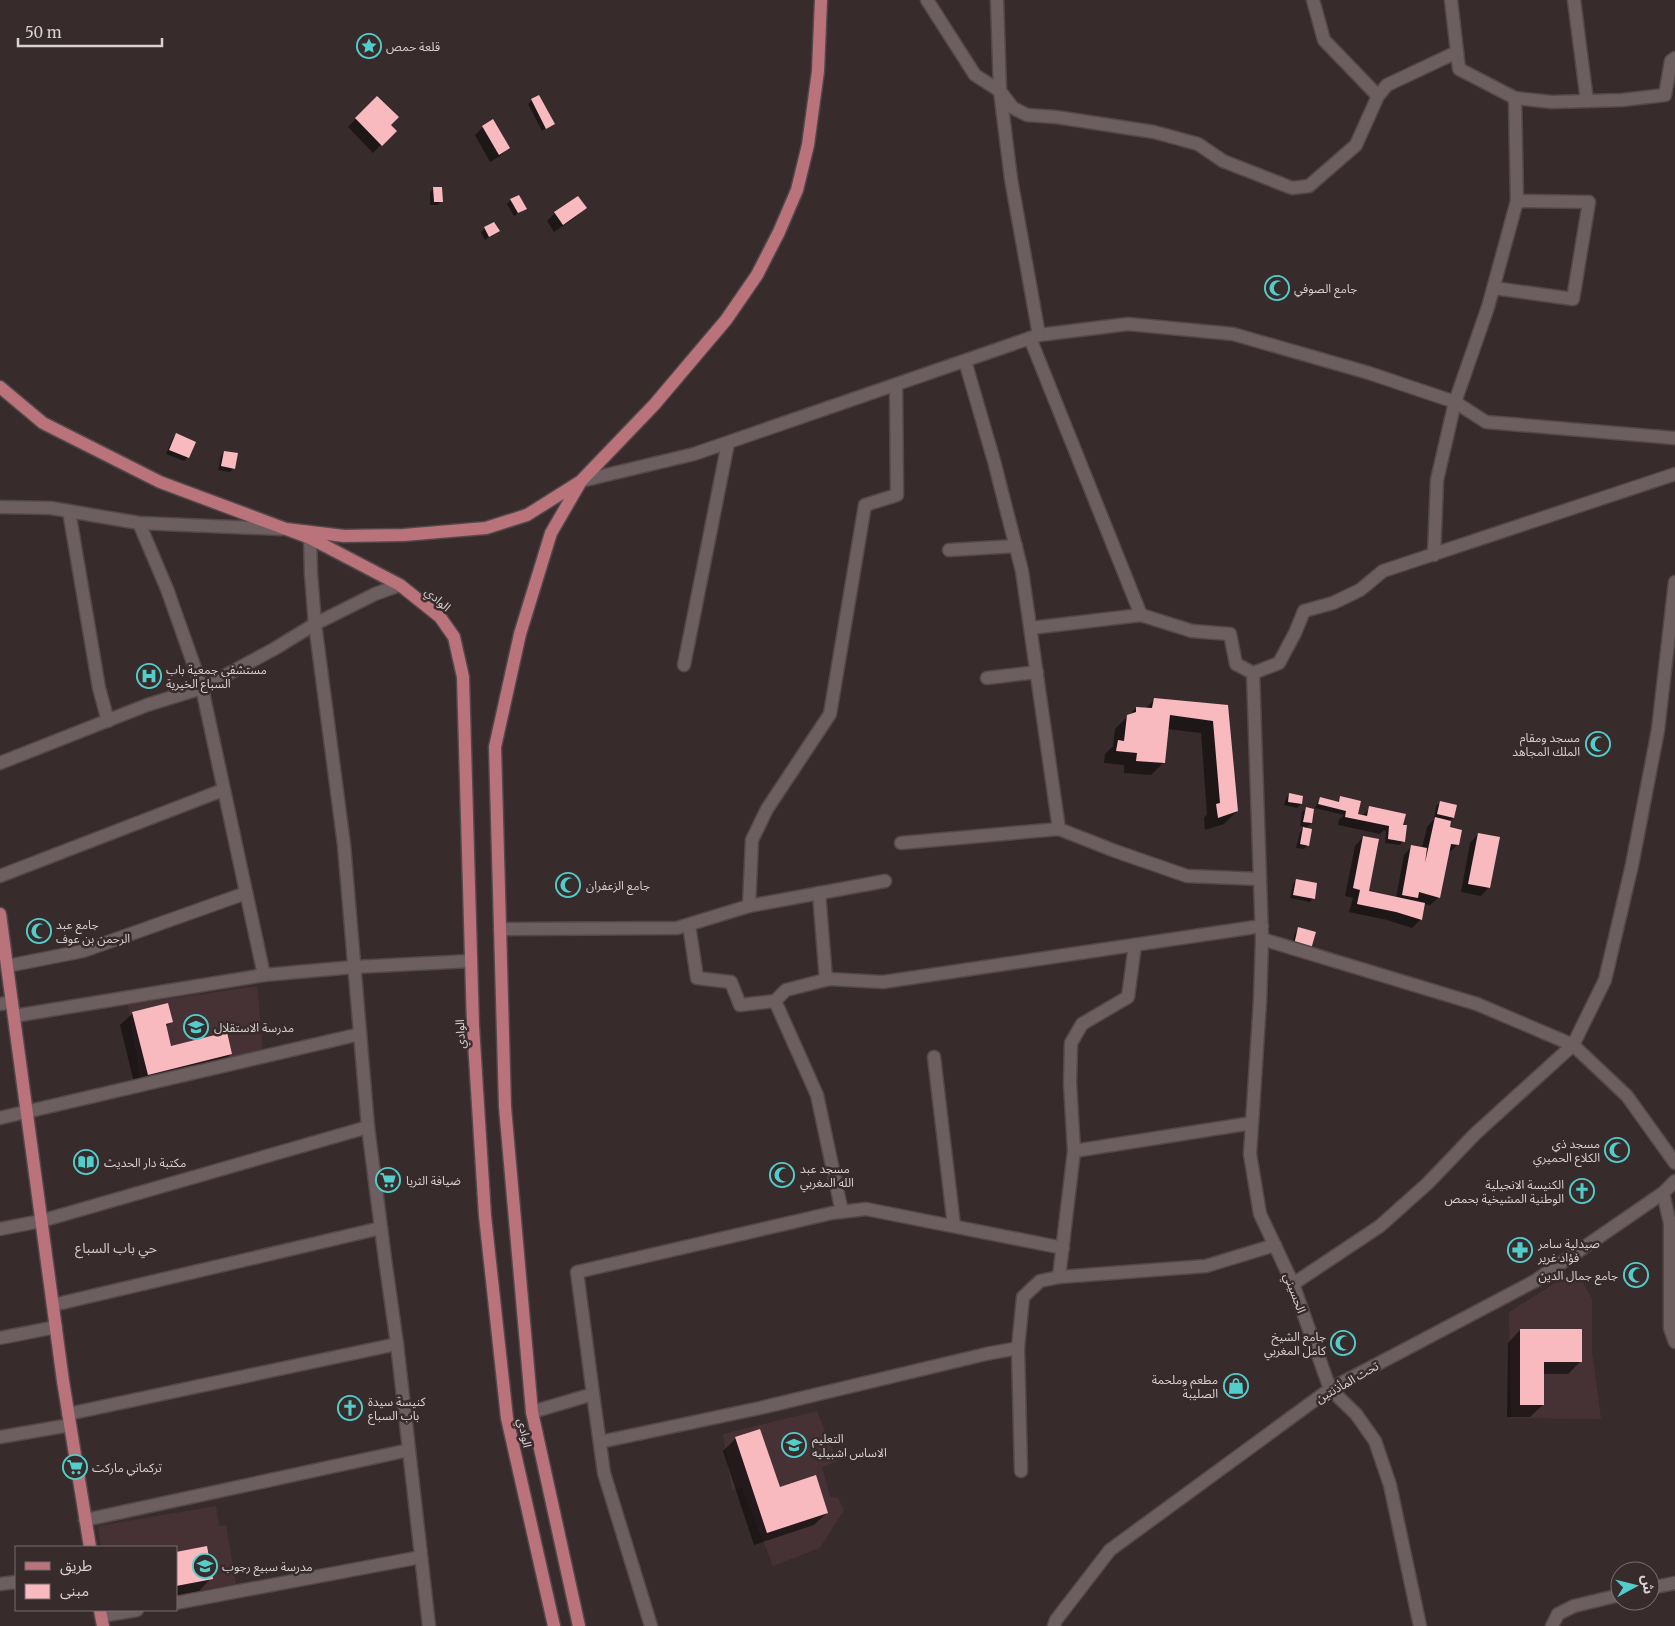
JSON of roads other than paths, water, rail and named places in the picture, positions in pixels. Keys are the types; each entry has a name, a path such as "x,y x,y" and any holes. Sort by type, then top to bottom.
{"main road":[{"path":"0,387 44,422 160,482 286,529 344,536 394,536 486,528 526,515 581,481 654,405 726,320 756,275 779,232 797,190 808,145 818,71 821,0"},
{"name":"الوادي","path":"579,1626 532,1412 505,1107 495,747 520,634 551,533 581,481"},
{"name":"الوادي","path":"286,529 310,538 400,585 440,617 454,637 463,677 473,1026 486,1216 507,1418 554,1626"},
{"path":"0,914 7,966 6,1003 14,1016 52,1305 90,1546"}],"street":[{"path":"927,0 975,75 1000,91 1013,108 1027,115 1056,117 1154,132 1198,144 1223,161 1292,188 1309,186 1356,145 1378,96 1387,85 1457,52"},
{"path":"997,0 1000,91 1034,336 1141,615"},
{"path":"1313,0 1324,40 1378,96"},
{"path":"1451,0 1459,69 1515,98 1552,102 1622,100 1665,95 1671,61 1675,58"},
{"path":"1574,0 1574,13 1587,101"},
{"path":"1434,554 1437,480 1455,402 1494,288 1517,201 1515,98"},
{"path":"1494,288 1573,299 1589,202 1517,201"},
{"path":"581,481 694,454 1034,336 1128,324 1233,334 1369,373 1455,402 1486,422 1675,438"},
{"path":"965,361 994,461 1022,571 1060,829"},
{"path":"749,906 752,840 767,809 830,714 865,505 897,495 896,385"},
{"path":"684,664 728,442"},
{"path":"1031,628 1141,615 1192,631 1230,634 1236,664 1253,673 1279,663 1304,611 1333,603 1360,590 1383,571 1675,474"},
{"path":"0,507 51,508 139,523 286,529"},
{"path":"69,512 99,688 108,721"},
{"path":"139,523 167,589 202,688 264,975"},
{"path":"310,538 310,574 315,624 344,845 368,1127 397,1344 429,1626"},
{"path":"949,550 1016,546"},
{"path":"1293,1284 1380,1226 1428,1183 1475,1134 1573,1045 1605,980 1632,865 1658,730 1675,582"},
{"path":"0,763 147,705 202,688 274,649 315,624 375,594 400,585"},
{"path":"987,678 1037,672"},
{"name":"الحسيني","path":"1253,673 1262,933 1260,1001 1250,1154 1260,1214 1293,1284 1330,1389 1356,1414 1375,1441 1390,1485 1420,1626"},
{"path":"0,876 223,790"},
{"path":"901,843 1060,829 1115,851 1187,876 1260,879"},
{"path":"500,929 677,928 749,906 886,881"},
{"path":"7,966 83,951 246,893"},
{"path":"819,893 826,980"},
{"path":"689,924 696,978 731,982 740,1005 775,1001 786,990 826,980 883,982 1135,945 1262,933 1477,1004 1573,1045 1627,1096 1675,1163"},
{"path":"1059,1278 1074,1151 1070,1083 1071,1043 1082,1024 1128,997 1135,945"},
{"path":"14,1016 264,975 354,967 471,961"},
{"path":"775,1001 817,1095 842,1212"},
{"path":"0,1118 360,1034"},
{"path":"934,1057 954,1226"},
{"path":"1074,1151 1252,1123"},
{"path":"0,1229 41,1221 368,1127"},
{"name":"تحت المأذنتين","path":"1054,1626 1056,1620 1110,1550 1330,1389 1535,1280 1663,1193 1675,1181"},
{"path":"1663,1193 1670,1223 1670,1328 1675,1342"},
{"path":"651,1626 604,1473 577,1272 842,1212 866,1209 1063,1248"},
{"path":"52,1305 381,1228"},
{"path":"1021,1471 1018,1348 1023,1297 1040,1281 1206,1266 1275,1245"},
{"path":"0,1338 56,1327"},
{"path":"0,1437 397,1344"},
{"path":"600,1442 760,1408 1018,1348"},
{"path":"532,1412 593,1394"},
{"path":"86,1520 409,1450"},
{"path":"178,1603 421,1558"},
{"path":"0,1584 15,1582"},
{"path":"1660,1586 1675,1583"},
{"path":"1552,1626 1558,1614 1574,1606 1610,1597"},
{"path":"101,1617 133,1611"}],"place":[{"name":"قلعة حمص","path":"369,46"},
{"name":"جامع الصوفي","path":"1277,288"},
{"name":"مستشفى جمعية باب السباع الخيرية","path":"149,676"},
{"name":"مسجد ومقام الملك المجاهد","path":"1598,744"},
{"name":"جامع الزعفران","path":"568,885"},
{"name":"جامع عبد الرحمن بن عوف","path":"39,931"},
{"name":"مدرسة الاستقلال","path":"196,1027"},
{"name":"مسجد ذي الكلاع الحميري","path":"1617,1150"},
{"name":"مكتبة دار الحديث","path":"86,1162"},
{"name":"مسجد عبد الله المغربي","path":"782,1175"},
{"name":"ضيافة الثريا","path":"388,1180"},
{"name":"الكنيسة الانجيلية الوطنية المشيخية بحمص","path":"1582,1191"},
{"name":"صيدلية سامر فؤاد غرير","path":"1520,1250"},
{"name":"جامع جمال الدين","path":"1636,1275"},
{"name":"جامع الشيخ كامل المغربي","path":"1343,1343"},
{"name":"مطعم وملحمة الصليبة","path":"1236,1386"},
{"name":"كنيسة سيدة باب السباع","path":"350,1408"},
{"name":"التعلیم الاساس اشبیلیه","path":"794,1445"},
{"name":"تركماني ماركت","path":"75,1467"},
{"name":"مدرسة سبيع رجوب","path":"205,1566"}],"district":[{"name":"حي باب السباع","path":"116,1248"}]}
